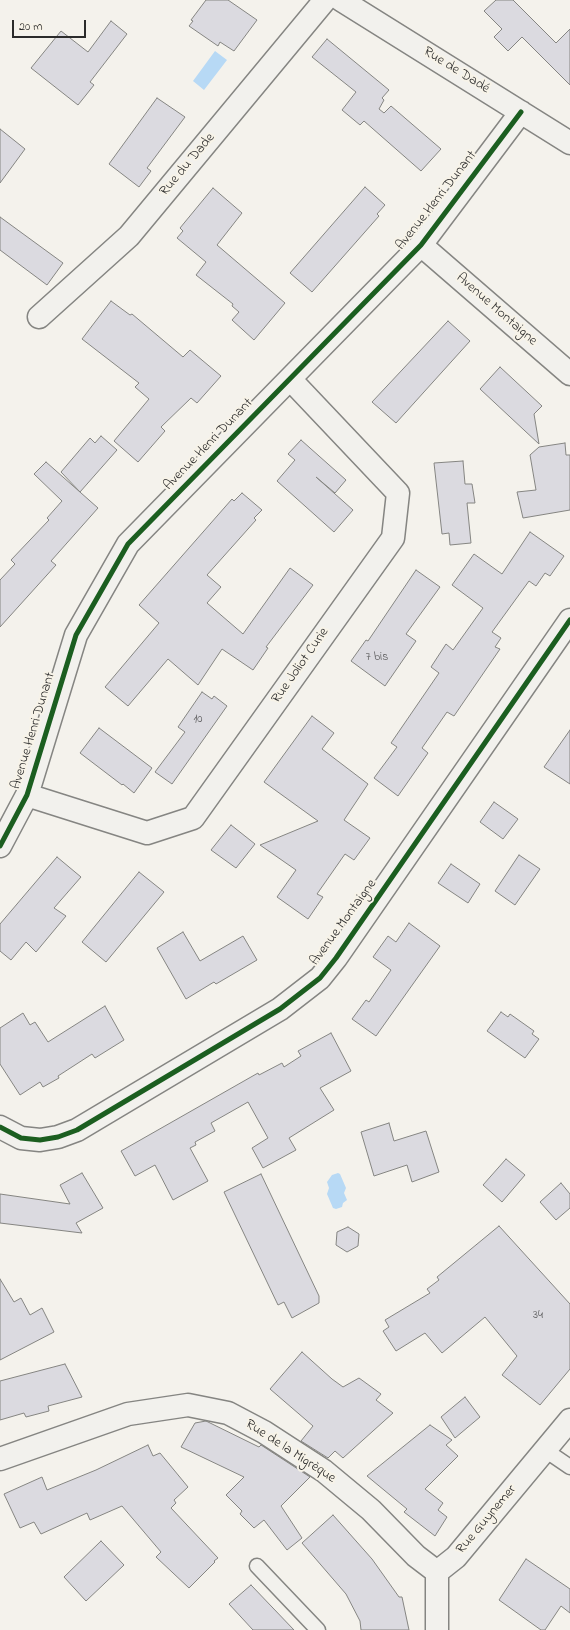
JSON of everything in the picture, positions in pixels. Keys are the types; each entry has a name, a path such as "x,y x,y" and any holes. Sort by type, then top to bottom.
{"street":[{"name":"Rue du Dade","path":"39,317 129,236 325,0"},
{"name":"Rue de Dadé","path":"341,0 570,143"},
{"name":"Avenue Henri Dunant","path":"0,846 27,795 76,635 128,544 421,245 521,112"},
{"name":"Avenue Montaigne","path":"421,245 570,374"},
{"name":"Rue Joliot Curie","path":"27,795 147,834 193,818 393,538 398,492 290,379"},
{"name":"Avenue Montaigne","path":"0,1127 22,1138 40,1140 58,1137 77,1130 280,1009 320,978 336,958 570,620"},
{"name":"Rue de la Migrèque","path":"0,1459 128,1414 188,1405 228,1413 264,1432 324,1471 371,1510 416,1556 437,1572"},
{"name":"Rue Guynemer","path":"437,1572 456,1557 570,1420"},
{"path":"437,1572 437,1630"}],"lane":[{"path":"545,1450 570,1466"},
{"path":"258,1566 318,1630"}],"water":[{"path":"215,51 227,60 204,90 193,81"},
{"path":"338,1173 340,1174 346,1188 344,1193 347,1200 343,1203 342,1207 336,1209 333,1208 327,1194 329,1188 327,1182 332,1175"}],"building":[{"path":"206,0 228,0 257,20 234,51 220,42 218,46 189,26 193,21 191,20"},
{"path":"496,0 513,0 556,43 570,29 570,85 522,37 508,51 494,37 502,29 484,11"},
{"path":"111,21 127,34 90,82 94,85 78,105 31,68 61,31 88,52"},
{"path":"327,39 389,90 382,98 384,100 379,109 384,113 391,106 441,149 421,171 364,121 360,125 342,110 356,92 312,57"},
{"path":"157,98 185,117 147,168 151,171 139,187 109,164"},
{"path":"0,129 25,149 0,183"},
{"path":"365,187 385,205 377,214 379,216 312,292 290,273"},
{"path":"213,188 242,213 217,245 285,303 254,340 232,320 239,312 232,306 233,304 196,275 206,262 177,238 183,231 180,228"},
{"path":"0,217 63,263 47,285 0,250"},
{"path":"111,301 130,315 132,314 183,357 190,350 221,376 197,403 191,398 161,427 165,431 138,462 114,441 149,399 135,387 139,383 82,339"},
{"path":"448,321 470,341 396,423 372,402"},
{"path":"500,367 542,406 534,414 539,444 480,389"},
{"path":"101,436 117,450 80,492 61,472 90,438 95,443"},
{"path":"301,440 346,480 335,493 316,477 353,510 334,532 277,481 295,460 288,454"},
{"path":"565,443 566,455 570,455 570,510 523,518 517,492 536,490 530,455 539,447"},
{"path":"463,461 465,484 472,484 475,503 467,503 471,543 450,545 449,533 442,534 434,463"},
{"path":"46,462 98,508 51,561 56,565 0,627 0,580 15,564 11,560 49,520 47,518 62,501 34,474"},
{"path":"242,493 262,510 254,518 256,520 207,575 221,587 207,603 243,634 290,568 313,585 266,647 268,648 253,670 222,649 198,685 168,659 128,706 105,687 159,623 139,605 232,499 234,501"},
{"path":"530,532 564,556 550,576 545,573 536,586 529,581 492,632 501,638 495,647 500,649 454,716 447,712 422,748 428,753 398,796 374,778 397,747 391,743 439,673 431,667 446,644 453,650 483,608 452,585 474,554 502,574"},
{"path":"416,570 440,587 406,634 416,641 385,686 351,661 366,640 368,641"},
{"path":"202,692 212,699 214,696 227,706 172,784 155,772 185,732 178,727"},
{"path":"312,716 334,733 322,749 368,784 344,820 370,838 354,860 345,854 317,894 323,897 308,919 277,897 296,870 260,845 318,821 264,782"},
{"path":"99,728 152,768 134,793 80,753"},
{"path":"570,730 570,784 544,767"},
{"path":"494,802 518,819 503,839 480,822"},
{"path":"231,825 255,844 236,868 211,850"},
{"path":"519,855 540,869 515,905 495,891"},
{"path":"57,857 81,877 54,908 66,916 36,952 26,942 11,960 0,951 0,924"},
{"path":"451,864 480,884 468,903 438,883"},
{"path":"139,872 164,892 106,962 82,942"},
{"path":"409,923 440,946 376,1036 352,1019 366,1000 369,1002 391,970 373,957 388,936 396,942"},
{"path":"183,932 200,961 243,936 257,960 216,984 214,982 186,999 157,948"},
{"path":"105,1006 124,1040 95,1058 92,1054 58,1076 59,1078 43,1087 40,1082 20,1095 0,1064 0,1028 23,1013 30,1025 35,1022 48,1042"},
{"path":"501,1012 508,1017 510,1014 534,1031 532,1034 539,1039 525,1058 487,1031"},
{"path":"331,1033 351,1071 320,1088 334,1110 289,1138 296,1150 263,1168 252,1148 268,1138 248,1102 211,1123 215,1131 195,1142 196,1145 190,1148 208,1181 173,1200 155,1165 135,1176 121,1151 258,1073 259,1075 282,1063 284,1067 301,1056 298,1051"},
{"path":"389,1123 394,1141 426,1131 439,1172 412,1182 407,1165 374,1176 361,1132"},
{"path":"506,1159 525,1175 502,1202 483,1185"},
{"path":"82,1173 103,1208 76,1223 82,1233 0,1223 0,1194 70,1204 60,1185"},
{"path":"261,1174 319,1296 319,1303 292,1318 284,1302 278,1305 224,1192"},
{"path":"561,1183 570,1194 570,1208 556,1220 540,1202"},
{"path":"499,1226 570,1304 570,1369 540,1405 502,1375 517,1356 485,1317 442,1353 425,1333 396,1351 383,1331 389,1327 385,1320 430,1293 427,1289 439,1280 437,1277"},
{"path":"348,1227 359,1234 358,1246 347,1252 336,1245 337,1232"},
{"path":"0,1279 14,1302 21,1298 30,1315 42,1308 54,1332 0,1360"},
{"path":"302,1352 343,1387 359,1378 381,1394 376,1400 393,1413 343,1458 335,1451 328,1458 301,1441 313,1426 270,1389"},
{"path":"65,1364 82,1397 48,1406 49,1411 26,1417 24,1413 0,1420 0,1381"},
{"path":"465,1397 480,1417 455,1438 441,1417"},
{"path":"206,1421 259,1447 261,1445 310,1477 281,1506 302,1538 287,1550 264,1520 254,1528 240,1514 242,1511 226,1495 244,1477 181,1447 195,1423"},
{"path":"430,1425 452,1440 446,1445 458,1456 425,1489 443,1503 438,1510 447,1517 435,1536 404,1512 407,1509 367,1476"},
{"path":"148,1445 153,1456 160,1453 188,1487 174,1500 176,1503 171,1508 218,1558 189,1588 156,1557 161,1552 122,1506 90,1520 87,1513 41,1534 34,1522 20,1528 4,1494 42,1477 47,1490 96,1470"},
{"path":"333,1515 372,1559 399,1597 402,1597 409,1630 361,1630 360,1621 346,1594 302,1543"},
{"path":"101,1541 124,1565 86,1601 64,1577"},
{"path":"526,1559 570,1589 570,1613 561,1606 545,1630 541,1630 499,1600"},
{"path":"251,1585 294,1630 253,1630 229,1604"}],"cycle path":[{"path":"0,846 27,795 76,635 128,544 421,245 521,112"},
{"path":"0,1127 21,1138 40,1140 58,1137 77,1130 280,1009 320,978 336,958 570,620"}]}
